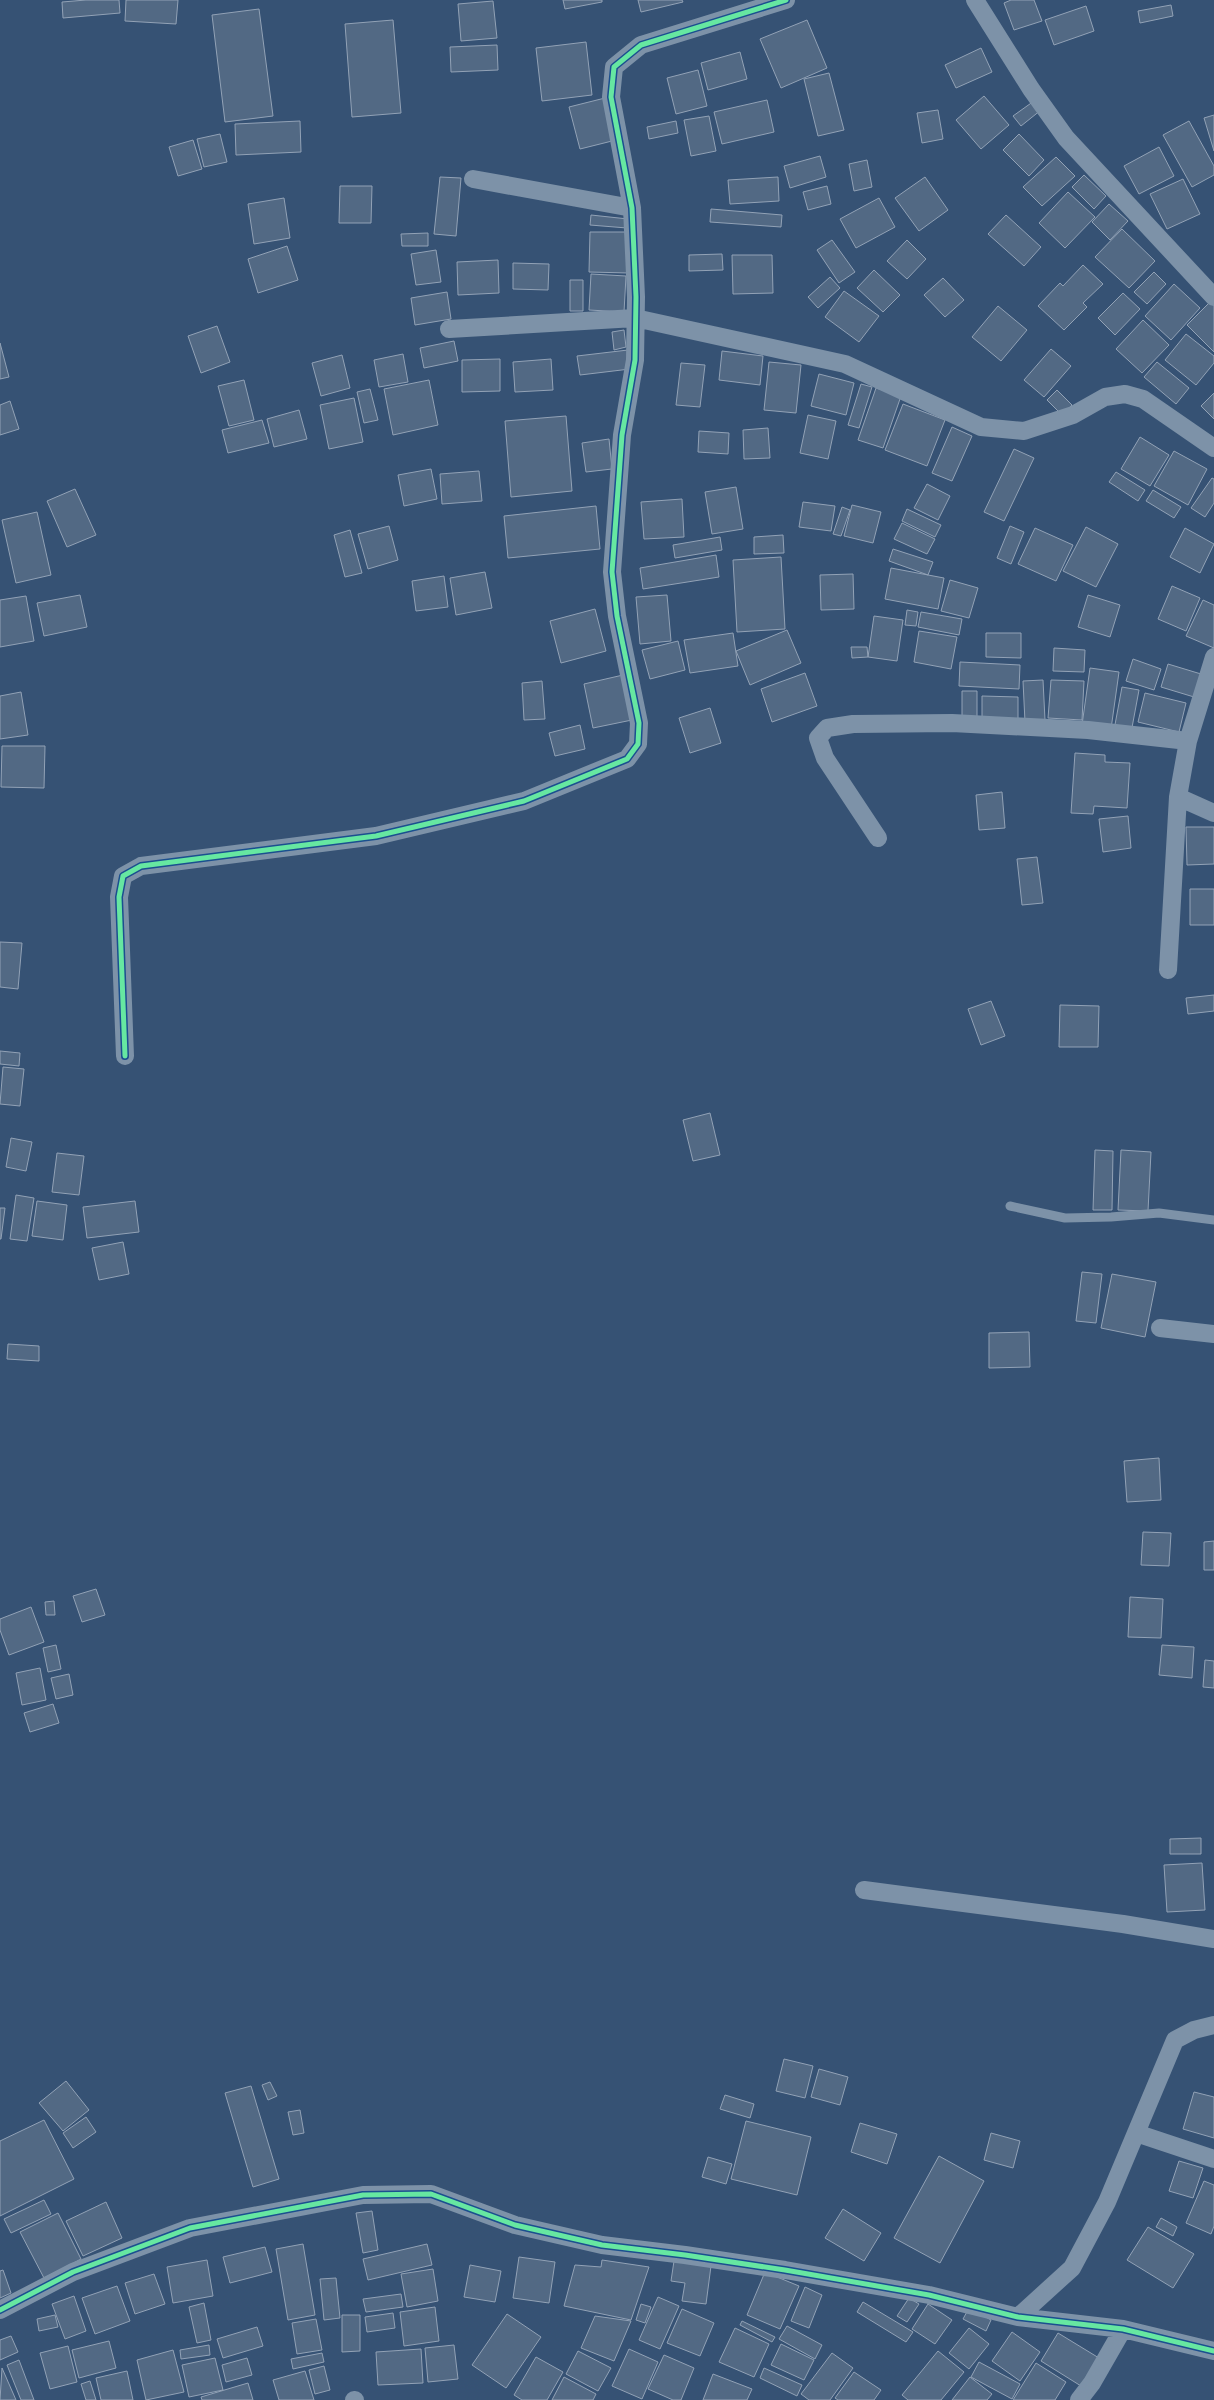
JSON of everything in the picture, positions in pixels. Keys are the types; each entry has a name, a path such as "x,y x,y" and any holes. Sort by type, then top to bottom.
{"street":[{"path":"125,1056 119,896 123,876 141,866 376,836 524,801 627,759 638,744 638,723 617,616 612,572 622,435 635,360 632,208 611,97 614,67 640,45 786,0"},
{"path":"976,0 1031,89 1066,138 1214,297"},
{"path":"473,179 632,208"},
{"path":"449,329 635,318 845,364 981,427 1024,431 1073,415 1105,397 1125,394 1143,399 1214,448"},
{"path":"1168,970 1178,797 1188,741 1214,657"},
{"path":"878,838 826,758 818,738 827,728 853,724 952,723 1088,730 1188,741"},
{"path":"1178,797 1214,814"},
{"path":"1160,1328 1214,1334"},
{"path":"864,1890 1123,1924 1214,1939"},
{"path":"1018,2317 1072,2268 1107,2202 1175,2040 1194,2030 1214,2025"},
{"path":"1136,2133 1214,2159"},
{"path":"0,2310 73,2272 190,2228 363,2195 431,2194 514,2226 602,2246 685,2254 795,2271 929,2295 1018,2317 1123,2329 1214,2351"},
{"path":"1079,2400 1092,2383 1123,2329"}],"lane":[{"path":"1010,1206 1065,1218 1111,1218 1159,1213 1214,1220"}],"building":[{"path":"119,0 120,13 63,18 62,2"},
{"path":"126,0 178,0 176,24 125,21"},
{"path":"563,0 602,0 602,2 565,9"},
{"path":"638,0 682,0 683,2 641,12"},
{"path":"1011,0 1034,0 1042,21 1014,30 1004,3"},
{"path":"493,1 497,38 461,41 458,4"},
{"path":"1171,5 1173,16 1140,23 1138,11"},
{"path":"1086,6 1094,31 1054,45 1045,20"},
{"path":"259,9 273,116 225,122 212,15"},
{"path":"393,20 401,113 352,117 345,24"},
{"path":"807,20 827,68 781,88 760,39"},
{"path":"586,42 592,95 542,101 536,48"},
{"path":"497,45 498,70 451,72 450,47"},
{"path":"981,48 992,72 956,88 945,65"},
{"path":"740,52 747,79 708,90 701,63"},
{"path":"698,70 707,106 676,114 667,78"},
{"path":"829,73 844,130 818,136 804,79"},
{"path":"984,96 1009,125 981,149 956,120"},
{"path":"605,98 616,140 580,149 569,107"},
{"path":"767,100 774,132 722,144 714,112"},
{"path":"1034,101 1041,110 1021,126 1013,116"},
{"path":"938,110 943,139 922,143 917,113"},
{"path":"1214,115 1214,151 1204,118"},
{"path":"709,116 716,151 691,156 684,120"},
{"path":"300,121 301,152 236,155 235,124"},
{"path":"676,121 678,133 649,139 647,127"},
{"path":"1189,121 1214,166 1214,175 1192,187 1163,135"},
{"path":"220,134 227,162 204,167 197,139"},
{"path":"1019,134 1044,160 1029,176 1003,150"},
{"path":"193,140 202,169 178,176 169,147"},
{"path":"1159,147 1174,176 1139,194 1124,166"},
{"path":"820,156 826,177 790,188 784,166"},
{"path":"1056,157 1075,176 1042,206 1023,187"},
{"path":"867,160 872,187 854,191 849,164"},
{"path":"1084,175 1106,196 1094,209 1072,187"},
{"path":"440,177 461,178 456,236 434,234"},
{"path":"778,177 779,201 730,204 728,180"},
{"path":"925,177 948,210 919,231 895,198"},
{"path":"1183,179 1200,214 1167,229 1150,194"},
{"path":"340,186 372,186 371,223 339,223"},
{"path":"827,186 831,204 808,210 803,192"},
{"path":"1068,192 1095,217 1065,248 1039,223"},
{"path":"284,198 290,238 254,244 248,204"},
{"path":"879,198 895,227 856,248 840,219"},
{"path":"1109,204 1128,221 1110,240 1092,222"},
{"path":"711,209 782,215 781,227 710,222"},
{"path":"591,215 628,219 627,228 590,225"},
{"path":"1006,215 1041,247 1024,266 988,234"},
{"path":"1122,229 1155,261 1129,288 1095,257"},
{"path":"590,232 629,232 629,273 589,272"},
{"path":"428,233 428,246 402,246 401,234"},
{"path":"832,240 855,272 839,283 817,250"},
{"path":"907,240 926,259 907,279 887,261"},
{"path":"287,246 298,280 258,293 248,259"},
{"path":"436,250 441,282 416,285 411,254"},
{"path":"722,254 723,270 689,271 689,255"},
{"path":"732,255 772,255 773,293 733,294"},
{"path":"498,260 499,293 458,295 457,262"},
{"path":"513,263 549,264 548,290 513,289"},
{"path":"1083,265 1103,284 1083,303 1087,307 1064,330 1038,306 1060,283 1063,286"},
{"path":"874,270 900,295 883,312 857,288"},
{"path":"1154,272 1166,284 1147,304 1134,292"},
{"path":"591,274 626,276 624,312 589,310"},
{"path":"830,277 840,288 818,308 808,297"},
{"path":"943,278 964,300 945,317 924,295"},
{"path":"570,280 583,280 583,311 570,311"},
{"path":"1174,284 1200,308 1171,340 1145,316"},
{"path":"844,291 879,316 859,342 825,317"},
{"path":"447,292 451,319 415,325 411,298"},
{"path":"1123,293 1140,309 1115,335 1098,318"},
{"path":"1210,302 1214,306 1214,352 1187,325"},
{"path":"998,306 1027,330 1001,361 972,337"},
{"path":"1143,320 1169,345 1142,373 1116,349"},
{"path":"217,326 230,362 201,373 188,336"},
{"path":"624,330 626,347 614,350 612,332"},
{"path":"1186,334 1214,356 1214,363 1196,385 1165,360"},
{"path":"454,341 458,361 424,368 420,348"},
{"path":"0,343 9,377 0,379"},
{"path":"1051,349 1071,366 1044,397 1024,380"},
{"path":"628,350 630,369 580,375 577,356"},
{"path":"722,351 763,356 760,385 719,380"},
{"path":"403,354 408,382 379,387 374,360"},
{"path":"342,355 350,388 321,396 312,363"},
{"path":"500,359 500,391 462,392 462,360"},
{"path":"551,359 553,390 515,392 513,362"},
{"path":"769,362 801,365 796,413 764,410"},
{"path":"1157,362 1189,388 1176,404 1144,377"},
{"path":"681,363 705,365 700,407 676,405"},
{"path":"819,374 854,383 846,415 811,406"},
{"path":"244,380 254,420 229,426 218,386"},
{"path":"429,380 438,425 393,435 384,389"},
{"path":"861,384 872,387 859,428 848,425"},
{"path":"876,388 901,396 883,448 858,440"},
{"path":"370,389 378,420 364,423 357,392"},
{"path":"1057,390 1072,405 1062,415 1047,400"},
{"path":"1214,393 1214,419 1201,406"},
{"path":"354,398 363,442 329,449 320,405"},
{"path":"10,401 19,429 0,435 0,405"},
{"path":"903,404 945,420 927,466 885,450"},
{"path":"299,410 307,439 274,447 267,419"},
{"path":"808,415 836,421 828,459 800,453"},
{"path":"566,416 572,491 511,497 505,421"},
{"path":"262,420 269,443 228,453 222,430"},
{"path":"952,427 972,436 952,481 932,473"},
{"path":"768,428 770,458 744,459 743,430"},
{"path":"699,431 729,433 728,454 698,452"},
{"path":"1140,437 1169,455 1150,486 1121,469"},
{"path":"609,439 612,469 586,472 582,443"},
{"path":"1014,449 1034,458 1004,521 984,512"},
{"path":"1174,451 1207,469 1188,505 1154,486"},
{"path":"431,469 437,499 404,506 398,475"},
{"path":"479,471 482,501 442,504 440,474"},
{"path":"1116,472 1145,490 1138,501 1109,482"},
{"path":"1212,478 1214,479 1214,503 1205,517 1191,508"},
{"path":"927,484 950,496 938,520 914,508"},
{"path":"736,487 743,529 712,534 705,492"},
{"path":"75,489 96,535 67,547 47,501"},
{"path":"1153,490 1181,507 1174,518 1146,501"},
{"path":"682,499 684,537 644,539 641,502"},
{"path":"803,502 835,506 831,531 799,527"},
{"path":"852,505 881,512 873,543 844,536"},
{"path":"596,506 600,549 508,558 504,516"},
{"path":"842,507 850,510 841,536 833,534"},
{"path":"907,509 941,525 935,537 902,521"},
{"path":"37,512 51,575 16,583 2,520"},
{"path":"902,523 935,539 927,554 894,539"},
{"path":"389,526 398,560 368,569 358,534"},
{"path":"1010,526 1024,532 1011,564 997,558"},
{"path":"1086,527 1118,544 1096,587 1063,571"},
{"path":"1035,528 1073,545 1056,581 1018,564"},
{"path":"1185,528 1214,544 1200,573 1170,557"},
{"path":"350,530 362,573 345,577 334,535"},
{"path":"783,535 784,553 754,554 754,537"},
{"path":"720,537 722,550 675,558 673,545"},
{"path":"893,549 933,562 928,575 889,561"},
{"path":"716,555 719,577 643,589 640,568"},
{"path":"781,557 785,629 737,632 733,560"},
{"path":"891,568 944,578 938,609 885,599"},
{"path":"485,572 492,608 456,615 450,578"},
{"path":"853,574 854,609 821,610 820,575"},
{"path":"444,576 448,607 416,611 412,581"},
{"path":"950,580 978,588 969,618 941,611"},
{"path":"1172,586 1200,598 1186,631 1158,619"},
{"path":"80,595 87,627 44,636 37,603"},
{"path":"667,595 671,641 640,644 636,597"},
{"path":"1088,595 1120,605 1110,637 1078,627"},
{"path":"26,596 34,641 0,647 0,600"},
{"path":"1203,600 1214,605 1214,648 1186,636"},
{"path":"595,609 606,651 561,663 550,621"},
{"path":"907,610 918,612 916,626 905,625"},
{"path":"921,612 962,619 959,635 918,627"},
{"path":"874,616 903,620 897,661 868,657"},
{"path":"787,630 801,663 750,685 736,651"},
{"path":"919,631 957,637 951,669 914,662"},
{"path":"733,633 738,666 690,673 684,640"},
{"path":"986,633 1021,633 1021,658 986,657"},
{"path":"678,641 685,670 650,679 642,650"},
{"path":"851,647 867,647 868,657 852,658"},
{"path":"1054,648 1085,650 1084,672 1053,671"},
{"path":"1133,659 1161,669 1154,690 1126,681"},
{"path":"960,662 1020,665 1019,689 959,686"},
{"path":"1168,664 1201,674 1194,697 1161,687"},
{"path":"1090,668 1119,672 1111,729 1082,725"},
{"path":"805,673 817,706 772,722 761,689"},
{"path":"623,675 632,720 593,728 584,684"},
{"path":"1043,680 1045,720 1025,722 1023,681"},
{"path":"1051,680 1084,681 1082,720 1048,718"},
{"path":"542,681 545,719 524,720 522,683"},
{"path":"1122,687 1139,690 1131,733 1114,730"},
{"path":"962,691 977,691 977,723 962,723"},
{"path":"21,692 28,735 0,739 0,696"},
{"path":"1145,693 1186,703 1179,732 1138,722"},
{"path":"982,696 1018,697 1018,722 982,722"},
{"path":"710,708 721,743 690,753 679,718"},
{"path":"580,725 585,749 555,756 549,733"},
{"path":"2,746 45,746 44,788 1,787"},
{"path":"1075,753 1105,755 1105,762 1130,763 1127,808 1094,806 1093,814 1071,813"},
{"path":"1002,792 1005,828 979,830 976,795"},
{"path":"1128,816 1131,848 1103,852 1099,819"},
{"path":"1186,827 1214,827 1214,864 1187,865"},
{"path":"1037,857 1043,903 1022,905 1017,859"},
{"path":"1190,889 1214,889 1214,925 1190,925"},
{"path":"0,942 22,943 18,989 0,987"},
{"path":"1214,995 1214,1011 1188,1014 1186,998"},
{"path":"991,1001 1005,1036 981,1045 968,1009"},
{"path":"1060,1005 1099,1006 1098,1047 1059,1047"},
{"path":"0,1051 20,1053 19,1066 0,1064"},
{"path":"3,1067 24,1069 20,1106 0,1104"},
{"path":"710,1113 720,1155 693,1161 683,1120"},
{"path":"11,1138 32,1142 26,1171 6,1167"},
{"path":"1095,1150 1113,1151 1112,1210 1093,1210"},
{"path":"1121,1150 1151,1152 1148,1211 1118,1210"},
{"path":"57,1153 84,1156 79,1195 52,1192"},
{"path":"16,1195 34,1198 27,1241 10,1239"},
{"path":"37,1201 67,1205 63,1240 32,1236"},
{"path":"135,1201 139,1232 87,1238 83,1207"},
{"path":"0,1208 5,1208 1,1239 0,1239"},
{"path":"123,1242 129,1274 99,1280 92,1248"},
{"path":"1082,1272 1102,1274 1096,1323 1076,1321"},
{"path":"1112,1274 1156,1282 1145,1337 1101,1328"},
{"path":"1029,1332 1030,1367 989,1368 989,1333"},
{"path":"8,1344 39,1346 39,1361 7,1359"},
{"path":"1159,1458 1161,1500 1127,1502 1124,1461"},
{"path":"1143,1532 1171,1533 1169,1566 1141,1565"},
{"path":"1214,1541 1214,1570 1204,1570 1204,1542"},
{"path":"96,1589 105,1615 82,1622 73,1596"},
{"path":"1130,1597 1163,1599 1161,1638 1128,1637"},
{"path":"54,1601 55,1615 46,1615 45,1602"},
{"path":"31,1607 44,1642 9,1655 0,1630 0,1619"},
{"path":"56,1645 61,1669 48,1672 43,1648"},
{"path":"1162,1645 1194,1647 1192,1678 1159,1675"},
{"path":"1205,1660 1214,1661 1214,1688 1203,1687"},
{"path":"40,1668 46,1700 22,1705 16,1673"},
{"path":"69,1674 73,1695 56,1699 51,1678"},
{"path":"53,1704 59,1723 30,1732 24,1713"},
{"path":"1201,1838 1201,1854 1170,1854 1170,1839"},
{"path":"1202,1863 1205,1910 1167,1912 1164,1865"},
{"path":"784,2059 813,2066 805,2098 776,2091"},
{"path":"819,2069 848,2077 840,2105 811,2097"},
{"path":"66,2081 89,2110 63,2131 39,2103"},
{"path":"270,2082 277,2096 268,2100 262,2085"},
{"path":"251,2086 279,2179 253,2187 225,2093"},
{"path":"1194,2092 1214,2097 1214,2138 1183,2129"},
{"path":"725,2095 754,2104 750,2118 720,2109"},
{"path":"300,2110 304,2133 293,2135 288,2112"},
{"path":"86,2117 96,2132 73,2148 63,2133"},
{"path":"44,2120 74,2179 0,2216 0,2141"},
{"path":"746,2121 811,2137 797,2195 731,2179"},
{"path":"860,2123 897,2134 887,2164 851,2152"},
{"path":"991,2133 1020,2141 1013,2168 984,2160"},
{"path":"939,2156 984,2181 940,2263 894,2238"},
{"path":"708,2157 732,2164 726,2184 702,2177"},
{"path":"1179,2161 1203,2168 1193,2198 1169,2191"},
{"path":"1204,2181 1214,2185 1214,2226 1211,2234 1186,2223"},
{"path":"44,2200 51,2214 11,2233 4,2219"},
{"path":"106,2202 122,2238 83,2256 66,2221"},
{"path":"843,2209 881,2233 864,2261 825,2238"},
{"path":"372,2211 378,2250 363,2253 356,2213"},
{"path":"58,2213 81,2259 44,2278 20,2232"},
{"path":"1161,2218 1177,2227 1173,2236 1156,2227"},
{"path":"1148,2227 1194,2254 1173,2288 1127,2260"},
{"path":"303,2244 315,2315 288,2320 276,2249"},
{"path":"427,2244 432,2265 368,2280 363,2259"},
{"path":"265,2247 272,2272 230,2283 223,2257"},
{"path":"519,2257 555,2262 549,2303 513,2298"},
{"path":"207,2260 213,2296 173,2303 167,2267"},
{"path":"602,2260 649,2267 631,2320 564,2306 575,2265 601,2267"},
{"path":"674,2261 711,2266 706,2304 682,2301 685,2283 671,2281"},
{"path":"470,2265 501,2271 495,2302 464,2297"},
{"path":"433,2269 438,2301 407,2307 401,2274"},
{"path":"3,2270 11,2293 0,2298 0,2271"},
{"path":"765,2272 799,2286 780,2329 747,2315"},
{"path":"154,2274 165,2304 135,2314 125,2283"},
{"path":"336,2278 340,2318 324,2320 320,2279"},
{"path":"117,2286 130,2321 95,2334 82,2298"},
{"path":"805,2287 822,2295 809,2328 791,2321"},
{"path":"401,2294 403,2307 366,2312 363,2299"},
{"path":"74,2296 86,2331 65,2339 52,2304"},
{"path":"658,2297 679,2306 660,2349 639,2340"},
{"path":"909,2298 919,2304 907,2322 897,2316"},
{"path":"863,2302 913,2332 906,2342 857,2312"},
{"path":"204,2303 211,2340 197,2343 189,2307"},
{"path":"641,2304 651,2307 645,2323 636,2320"},
{"path":"928,2304 952,2320 935,2344 912,2329"},
{"path":"435,2307 439,2341 404,2346 400,2312"},
{"path":"969,2308 991,2320 986,2331 963,2319"},
{"path":"682,2309 714,2323 700,2356 667,2343"},
{"path":"393,2313 395,2328 367,2332 365,2317"},
{"path":"507,2314 541,2337 506,2388 472,2365"},
{"path":"55,2315 58,2327 39,2331 37,2319"},
{"path":"342,2315 360,2315 360,2351 342,2352"},
{"path":"595,2316 631,2321 614,2361 581,2348"},
{"path":"316,2319 322,2350 297,2354 292,2323"},
{"path":"742,2321 775,2337 772,2342 740,2325"},
{"path":"787,2326 822,2345 815,2359 779,2339"},
{"path":"257,2327 263,2346 223,2358 217,2339"},
{"path":"735,2328 769,2344 754,2377 719,2362"},
{"path":"969,2328 989,2344 969,2369 949,2353"},
{"path":"1012,2332 1040,2352 1020,2381 992,2361"},
{"path":"1058,2333 1099,2358 1081,2386 1041,2361"},
{"path":"11,2336 18,2352 0,2360 0,2340"},
{"path":"109,2341 116,2368 79,2378 72,2350"},
{"path":"781,2344 814,2360 804,2380 771,2365"},
{"path":"209,2345 210,2355 181,2359 180,2350"},
{"path":"454,2345 458,2379 428,2382 425,2348"},
{"path":"68,2346 77,2382 50,2389 40,2353"},
{"path":"421,2349 423,2383 378,2385 376,2352"},
{"path":"629,2349 658,2362 642,2399 612,2386"},
{"path":"173,2350 184,2392 146,2400 137,2360"},
{"path":"578,2351 611,2368 598,2391 566,2374"},
{"path":"938,2351 964,2372 941,2400 908,2400 902,2395"},
{"path":"322,2353 324,2362 293,2369 291,2359"},
{"path":"832,2353 853,2368 830,2400 809,2400 801,2394"},
{"path":"664,2355 694,2368 681,2400 673,2400 648,2389"},
{"path":"536,2357 563,2372 547,2400 522,2400 514,2395"},
{"path":"215,2358 223,2390 189,2397 182,2365"},
{"path":"247,2358 252,2375 226,2382 222,2365"},
{"path":"19,2360 34,2400 21,2400 7,2365"},
{"path":"979,2362 1020,2384 1012,2399 971,2377"},
{"path":"1036,2363 1066,2382 1055,2400 1013,2400"},
{"path":"324,2366 330,2390 315,2394 309,2370"},
{"path":"2,2368 16,2400 0,2400"},
{"path":"764,2368 802,2385 797,2396 760,2378"},
{"path":"127,2371 133,2400 101,2400 96,2378"},
{"path":"305,2371 314,2400 279,2400 273,2380"},
{"path":"854,2372 881,2390 874,2400 838,2400 835,2398"},
{"path":"713,2374 752,2389 747,2400 703,2400"},
{"path":"564,2377 596,2394 593,2400 552,2400"},
{"path":"970,2377 992,2394 987,2400 952,2400"},
{"path":"90,2381 96,2400 86,2400 81,2384"},
{"path":"248,2383 253,2400 202,2400 201,2397"}],"cycle path":[{"path":"125,1056 119,897 123,876 141,866 376,836 524,801 627,759 638,744 639,723 617,616 612,572 622,435 635,360 636,297 632,208 611,97 614,67 641,45 786,0"},
{"path":"0,2310 73,2272 190,2228 363,2195 431,2194 515,2225 602,2245 785,2270 929,2295 1018,2317 1123,2329 1214,2351"}]}
